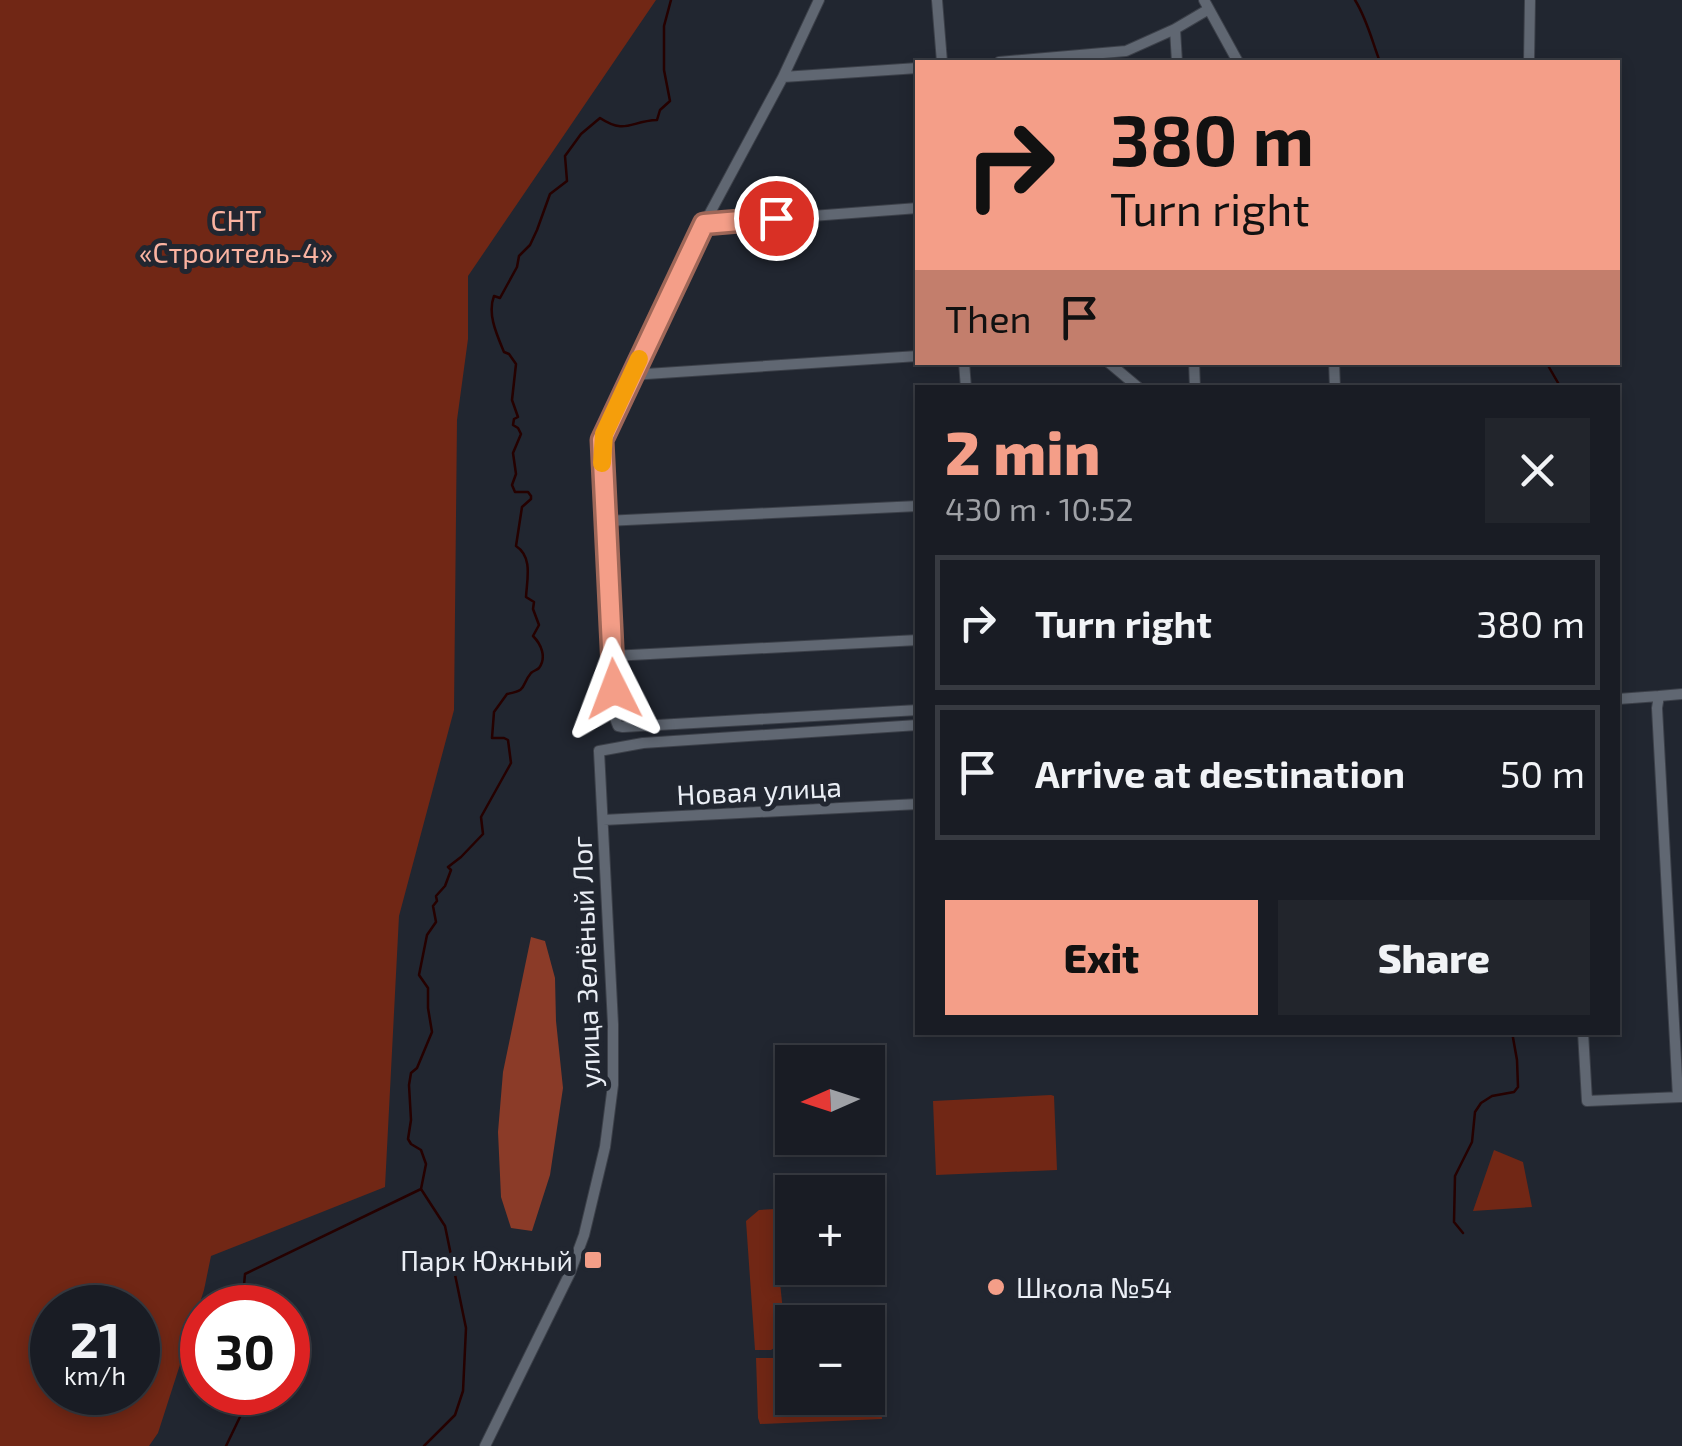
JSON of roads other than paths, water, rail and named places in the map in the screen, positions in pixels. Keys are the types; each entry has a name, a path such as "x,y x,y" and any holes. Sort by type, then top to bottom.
{"street":[{"path":"819,0 783,77 704,224 602,440 616,721 620,727 915,710"},
{"path":"937,0 942,60"},
{"path":"1529,60 1530,0"},
{"path":"1022,60 1126,51 1176,30 1207,4 1237,60"},
{"path":"1176,30 1177,60"},
{"path":"783,77 915,68"},
{"path":"704,224 915,208"},
{"path":"631,375 915,356"},
{"path":"1111,365 1135,385"},
{"path":"605,521 915,506"},
{"path":"612,656 915,640"},
{"path":"1620,699 1682,694"},
{"path":"1584,1035 1587,1101 1680,1097 1659,696"},
{"name":"улица Зелёный Лог","path":"485,1446 570,1274 584,1235 605,1147 613,1085 613,1024 599,751 644,743 915,725"},
{"name":"Новая улица","path":"603,820 915,804"}],"waterway":[{"path":"424,1446 455,1415 463,1391 466,1328 445,1226 421,1189 426,1164 421,1150 408,1139 411,1073 417,1068 432,1032 428,988 419,975 427,935 436,922 433,906 445,886 451,870 448,867 483,834 481,817 511,763 508,740 492,738 494,712 507,694 521,689 543,659 533,636 539,625 534,602 526,597 527,562 516,546 522,507 531,499 528,492 515,492 512,485 516,474 513,453 521,434 513,425 518,417 512,400 516,364 498,339 492,303 494,296 500,298 519,256 530,245 550,194 567,181 565,156 581,134 600,118 616,126 657,120 660,110 670,101 664,70 664,26 671,0"},
{"path":"1355,0 1379,60"},
{"path":"1548,365 1559,385"},
{"path":"1463,1233 1454,1222 1455,1176 1472,1142 1475,1112 1481,1103 1492,1096 1514,1092 1518,1087 1513,1035"},
{"path":"244,1285 245,1274 421,1189"},
{"path":"226,1446 241,1415"}],"place":[{"name":"Парк Южный","path":"593,1260"},
{"name":"Школа №54","path":"996,1287"}],"park label":[{"name":"СНТ «Строитель-4»","path":"236,236"}]}
